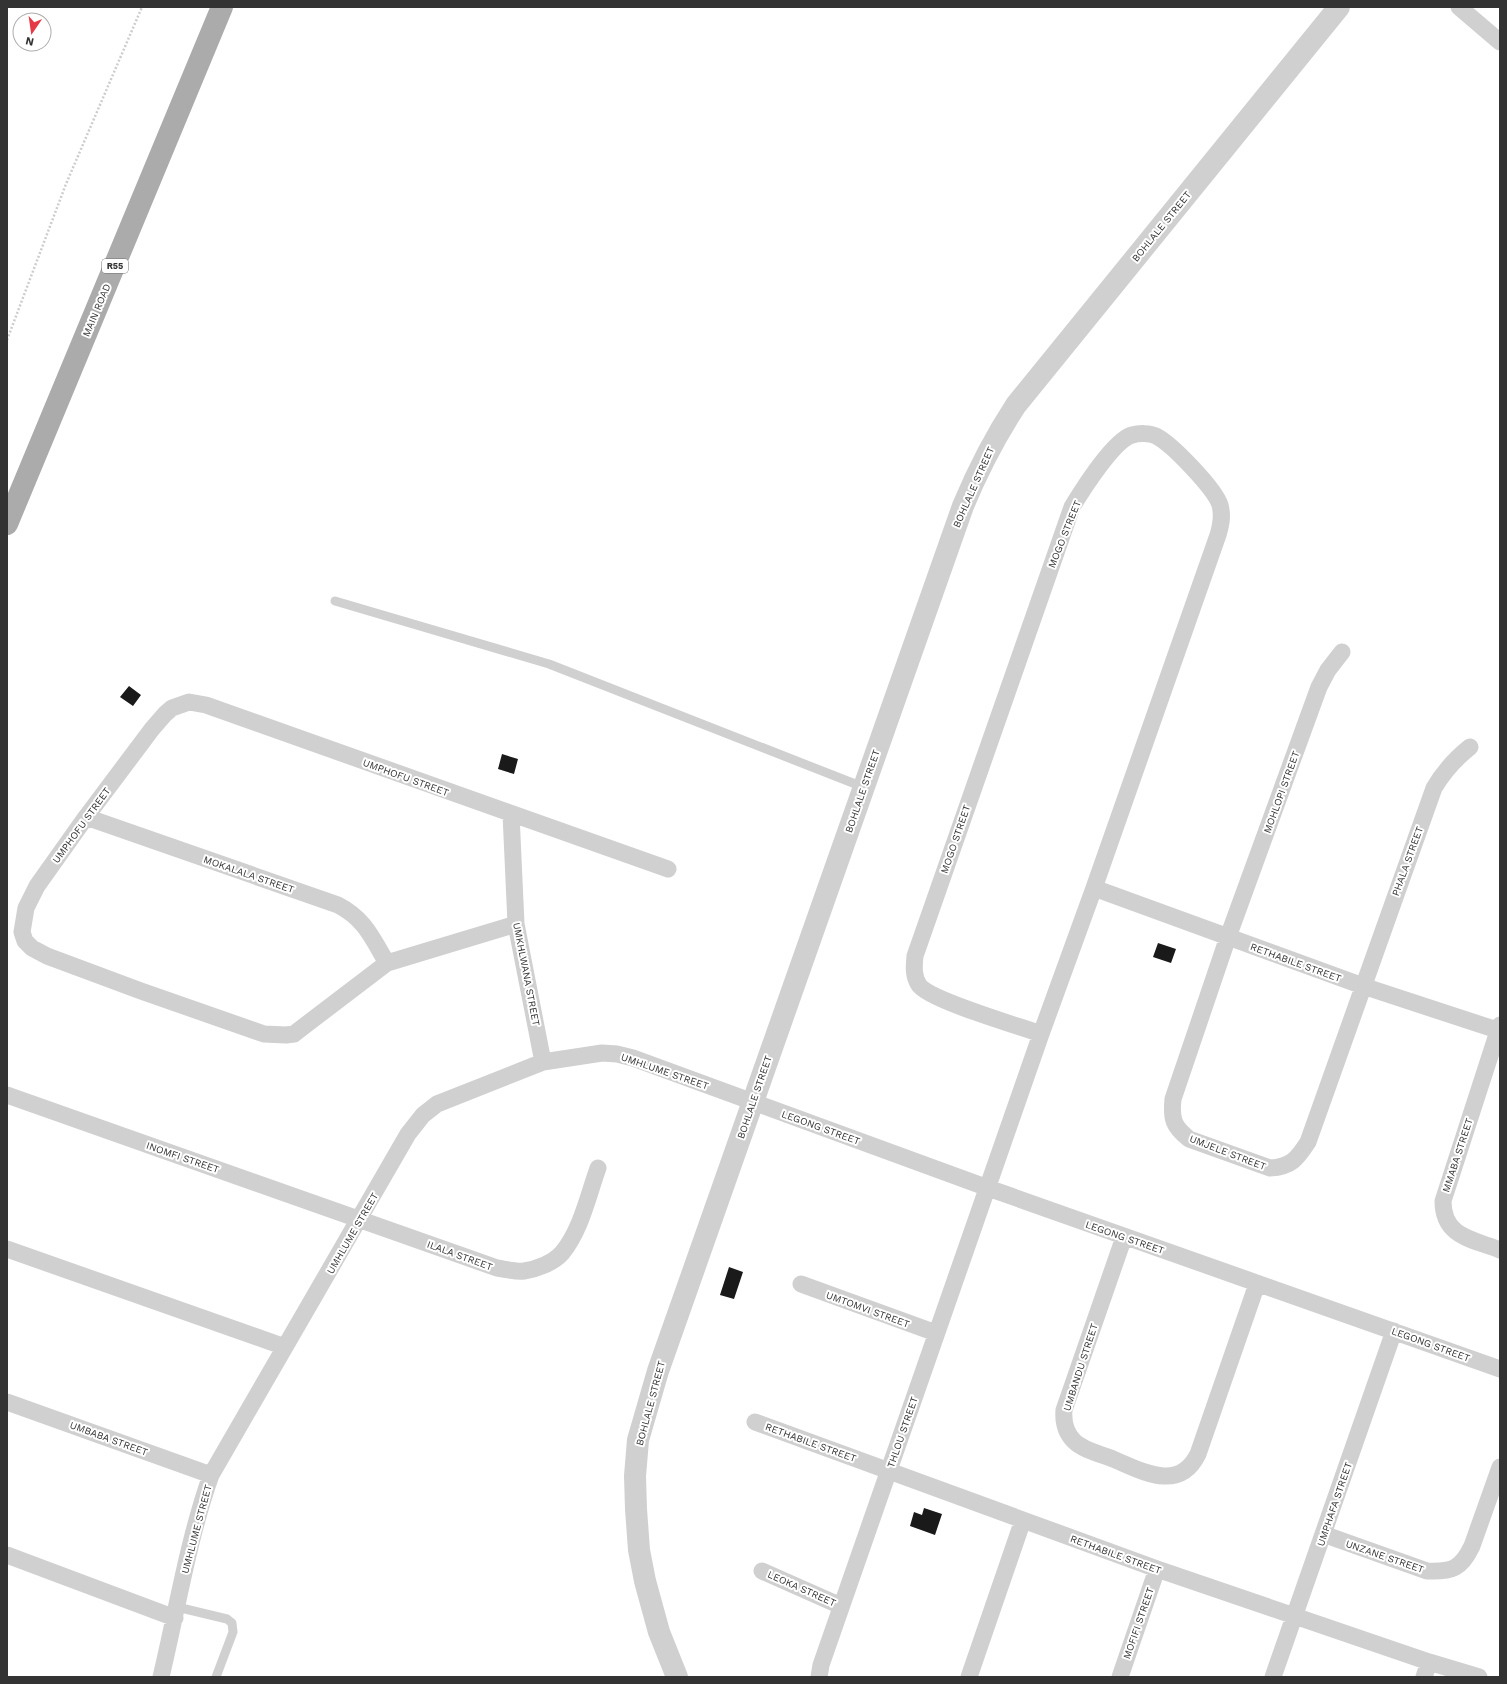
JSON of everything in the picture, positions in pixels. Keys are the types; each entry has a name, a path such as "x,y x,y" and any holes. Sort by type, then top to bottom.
{"main road":[{"name":"MAIN ROAD","path":"7,524 222,7"}],"street":[{"name":"BOHLALE STREET","path":"677,1677 659,1632 638,1550 635,1476 638,1440 658,1372 963,506 979,468 997,434 1030,386 1339,7"},
{"path":"1459,7 1500,42"},
{"name":"MOGO STREET","path":"988,1188 1218,535 1222,518 1219,504 1209,485 1165,442 1156,436 1143,433 1132,435 1122,440 1114,448 1072,506 915,956 913,968 915,977 919,986 926,992 944,1000 1041,1034"},
{"name":"MOHLOPI STREET","path":"1228,937 1319,687 1328,670 1342,652"},
{"name":"UMPHOFU STREET","path":"516,924 387,963 294,1034 286,1035 264,1034 46,956 37,952 25,941 22,932 26,908 37,886 86,817 165,714 172,708 188,702 206,706 668,869"},
{"name":"PHALA STREET","path":"1363,986 1434,788 1448,767 1470,747"},
{"name":"UMKHLWANA STREET","path":"511,814 516,924 543,1062"},
{"name":"MOKALALA STREET","path":"86,817 338,905 351,912 360,921 387,963"},
{"name":"RETHABILE STREET","path":"1094,888 1363,986 1499,1029"},
{"name":"UMJELE STREET","path":"1228,937 1173,1099 1172,1111 1174,1122 1179,1131 1189,1139 1260,1166 1281,1168 1292,1163 1308,1142 1363,986"},
{"name":"MMABA STREET","path":"1499,1029 1443,1201 1443,1211 1446,1220 1452,1229 1463,1236 1500,1250"},
{"name":"UMHLUME STREET","path":"161,1677 198,1517 211,1475 408,1134 423,1115 437,1104 543,1062 602,1053 617,1054 752,1102"},
{"name":"INOMFI STREET","path":"7,1095 360,1219"},
{"name":"LEGONG STREET","path":"752,1102 1124,1237 1500,1369"},
{"name":"ILALA STREET","path":"360,1219 496,1268 523,1271 538,1268 552,1261 562,1253 576,1228 598,1168"},
{"name":"THLOU STREET","path":"819,1677 821,1664 841,1606 988,1188"},
{"name":"UMBANDU STREET","path":"1124,1237 1067,1402 1063,1418 1068,1434 1081,1446 1150,1474 1165,1476 1177,1475 1186,1471 1194,1463 1257,1284"},
{"path":"7,1249 285,1347"},
{"name":"UMTOMVI STREET","path":"801,1284 936,1333"},
{"name":"UMPHAFA STREET","path":"1273,1677 1394,1331"},
{"name":"UMBABA STREET","path":"7,1402 211,1475"},
{"name":"RETHABILE STREET","path":"756,1422 1157,1569 1295,1616 1427,1669 1479,1677"},
{"name":"UNZANE STREET","path":"1323,1534 1427,1571 1443,1572 1455,1568 1466,1558 1472,1546 1500,1467"},
{"path":"969,1677 1023,1520"},
{"path":"7,1555 176,1612"},
{"name":"MOFIFI STREET","path":"1120,1677 1157,1569"},
{"name":"LEOKA STREET","path":"762,1571 841,1606"}],"lane":[{"path":"335,602 549,664 863,787"},
{"path":"176,1612 227,1619 232,1623 232,1632 216,1677"}],"path":[{"path":"7,340 66,184 142,7"}],"building":[{"path":"129,686 141,695 133,706 120,697"},
{"path":"502,754 518,759 514,774 498,769"},
{"path":"1158,943 1176,949 1171,963 1153,957"},
{"path":"729,1267 743,1272 734,1299 720,1295"},
{"path":"924,1508 942,1514 935,1535 910,1526 914,1512 922,1515"}]}
